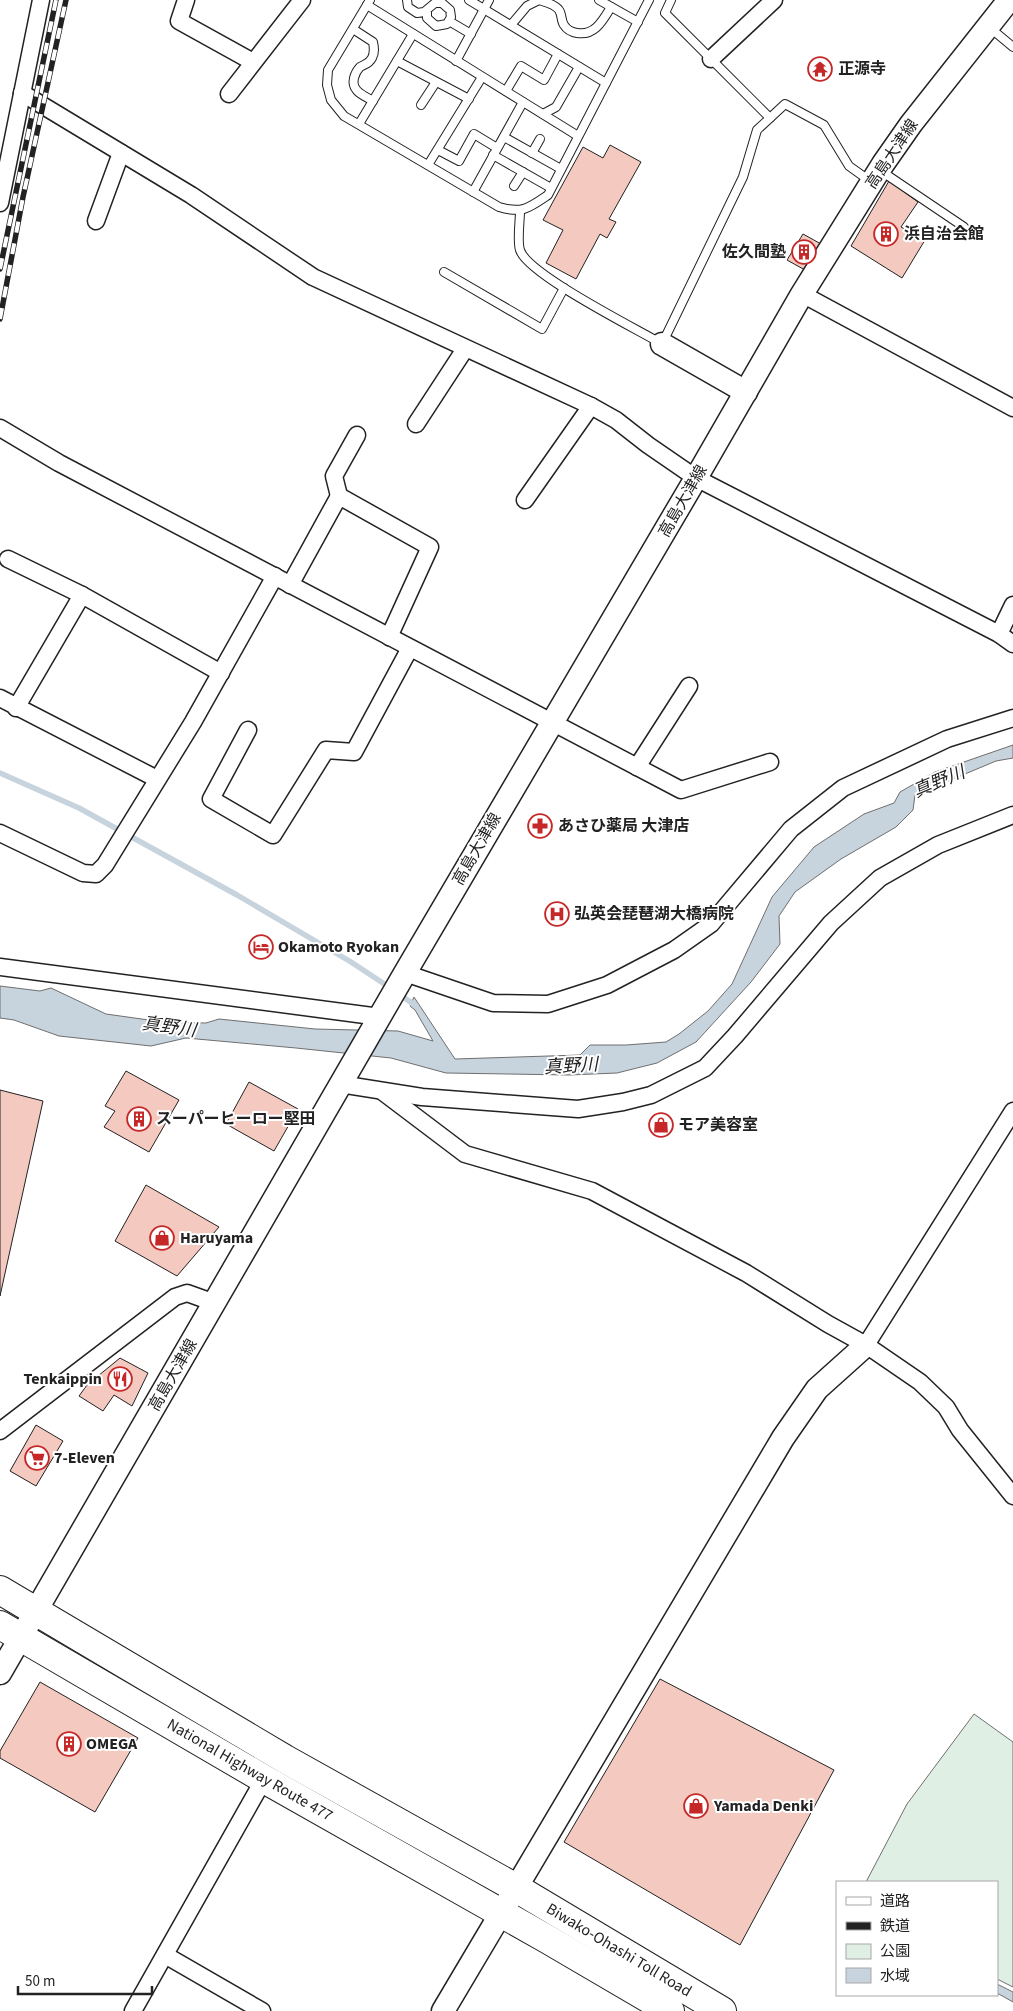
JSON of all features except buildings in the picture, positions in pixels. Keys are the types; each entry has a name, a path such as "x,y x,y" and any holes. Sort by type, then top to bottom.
{"highway":[{"name":"National Highway Route 477","path":"0,1590 284,1759 516,1888"},
{"name":"National Highway Route 477","path":"11,1631 264,1779 501,1913"},
{"name":"Biwako-Ohashi Toll Road","path":"516,1888 722,2011"},
{"name":"Biwako-Ohashi Toll Road","path":"501,1913 670,2011"}],"main road":[{"name":"高島大津線","path":"0,1673 11,1631 36,1611 405,973 802,294 875,176 911,124 1009,0"},
{"path":"662,344 746,392"},
{"path":"443,2011 783,1438 817,1389 866,1345"}],"street":[{"path":"0,203 41,0"},
{"path":"186,0 179,21 253,62"},
{"path":"229,94 302,0"},
{"path":"711,59 774,0"},
{"path":"22,93 191,195 313,277 591,406 616,420 696,478 999,634 1013,644"},
{"path":"96,220 121,152"},
{"path":"802,294 1011,403"},
{"path":"416,424 466,349"},
{"path":"525,500 591,406"},
{"path":"0,428 59,463 681,790 770,762"},
{"path":"290,585 339,496 334,476 357,436"},
{"path":"339,496 430,547 389,637"},
{"path":"8,559 82,595 221,672"},
{"path":"0,833 83,873 96,874 105,865 193,722 274,576"},
{"path":"16,708 82,595"},
{"path":"999,634 1013,605"},
{"path":"248,730 211,799 273,835 326,750 354,752 410,648"},
{"path":"637,767 689,686"},
{"path":"0,698 16,708 157,779"},
{"path":"405,973 493,1003 548,1004 607,985 674,950 711,924 791,829 843,788 947,739 1013,718"},
{"path":"343,1080 381,1090 422,1097 578,1109 623,1102 651,1095 705,1068 831,923 880,878 938,846 1013,815"},
{"path":"0,967 380,1017"},
{"path":"381,1090 466,1154 592,1191 746,1273 828,1324 866,1345 920,1382 946,1407 960,1430 1013,1496"},
{"path":"866,1345 1013,1111"},
{"path":"0,1431 175,1297 187,1293 215,1303"},
{"path":"133,2011 264,1779"},
{"path":"164,1955 262,2011"}],"lane":[{"path":"407,0 408,7 414,12 421,13 429,6 435,3 446,4 451,13 449,21 440,26 432,24 427,18 429,6"},
{"path":"469,0 606,83"},
{"path":"456,61 490,0"},
{"path":"511,25 527,6 538,0 551,4 560,10 563,24 570,31 580,33 591,31 600,24 611,7"},
{"path":"599,0 638,22"},
{"path":"578,136 413,34 368,3 328,70 327,85 331,100 344,116 499,207 520,211 534,206 548,194 649,0"},
{"path":"671,0 665,13 770,118"},
{"path":"449,21 470,34"},
{"path":"988,26 1013,47"},
{"path":"353,29 373,42 374,51 372,58 367,64 359,68 354,75 353,84 357,91 373,101"},
{"path":"359,124 413,34"},
{"path":"506,91 521,66 544,80 558,54"},
{"path":"397,61 469,99"},
{"path":"543,114 556,107 579,67"},
{"path":"428,165 482,77"},
{"path":"422,105 436,82"},
{"path":"473,192 523,102"},
{"path":"520,211 520,249 528,263 564,288 662,344 743,177 757,130 785,104 824,125 849,166 875,176 964,227"},
{"path":"438,150 459,161 474,134 523,172 551,188"},
{"path":"504,137 561,169"},
{"path":"532,153 540,139"},
{"path":"514,186 523,172"},
{"path":"444,272 542,329 564,288"}],"green space":[{"path":"974,1714 1013,1742 1013,1987 998,1980 998,1881 867,1881 907,1804"}],"water":[{"name":"真野川","path":"1013,745 1013,758 996,761 915,795 913,810 896,827 841,859 795,892 779,916 780,944 751,982 696,1042 657,1063 617,1073 569,1075 446,1073 391,1058 296,1048 186,1038 151,1046 59,1036 14,1020 0,1018 0,986 40,991 51,988 106,1014 163,1022 206,1023 219,1019 315,1029 398,1031 433,1041 415,1010 410,1006 414,997 455,1059 580,1055 590,1045 666,1042 708,1011 732,984 772,897 814,847 864,814 894,803 900,792 935,772"},
{"path":"998,1984 1013,1992 1013,2002 998,1994"}],"waterway":[{"path":"0,773 79,808 237,895 351,962 392,989"},
{"path":"399,994 416,1006"}],"railway":[{"path":"0,269 56,0"},
{"path":"0,319 23,197 66,0"}],"place":[{"name":"正源寺","path":"820,69"},
{"name":"浜自治会館","path":"886,234"},
{"name":"佐久間塾","path":"804,252"},
{"name":"あさひ薬局 大津店","path":"540,826"},
{"name":"弘英会琵琶湖大橋病院","path":"557,914"},
{"name":"Okamoto Ryokan","path":"261,947"},
{"name":"スーパーヒーロー堅田","path":"139,1119"},
{"name":"モア美容室","path":"661,1125"},
{"name":"Haruyama","path":"162,1238"},
{"name":"Tenkaippin","path":"120,1379"},
{"name":"7-Eleven","path":"37,1458"},
{"name":"OMEGA","path":"69,1744"},
{"name":"Yamada Denki","path":"696,1806"}]}
